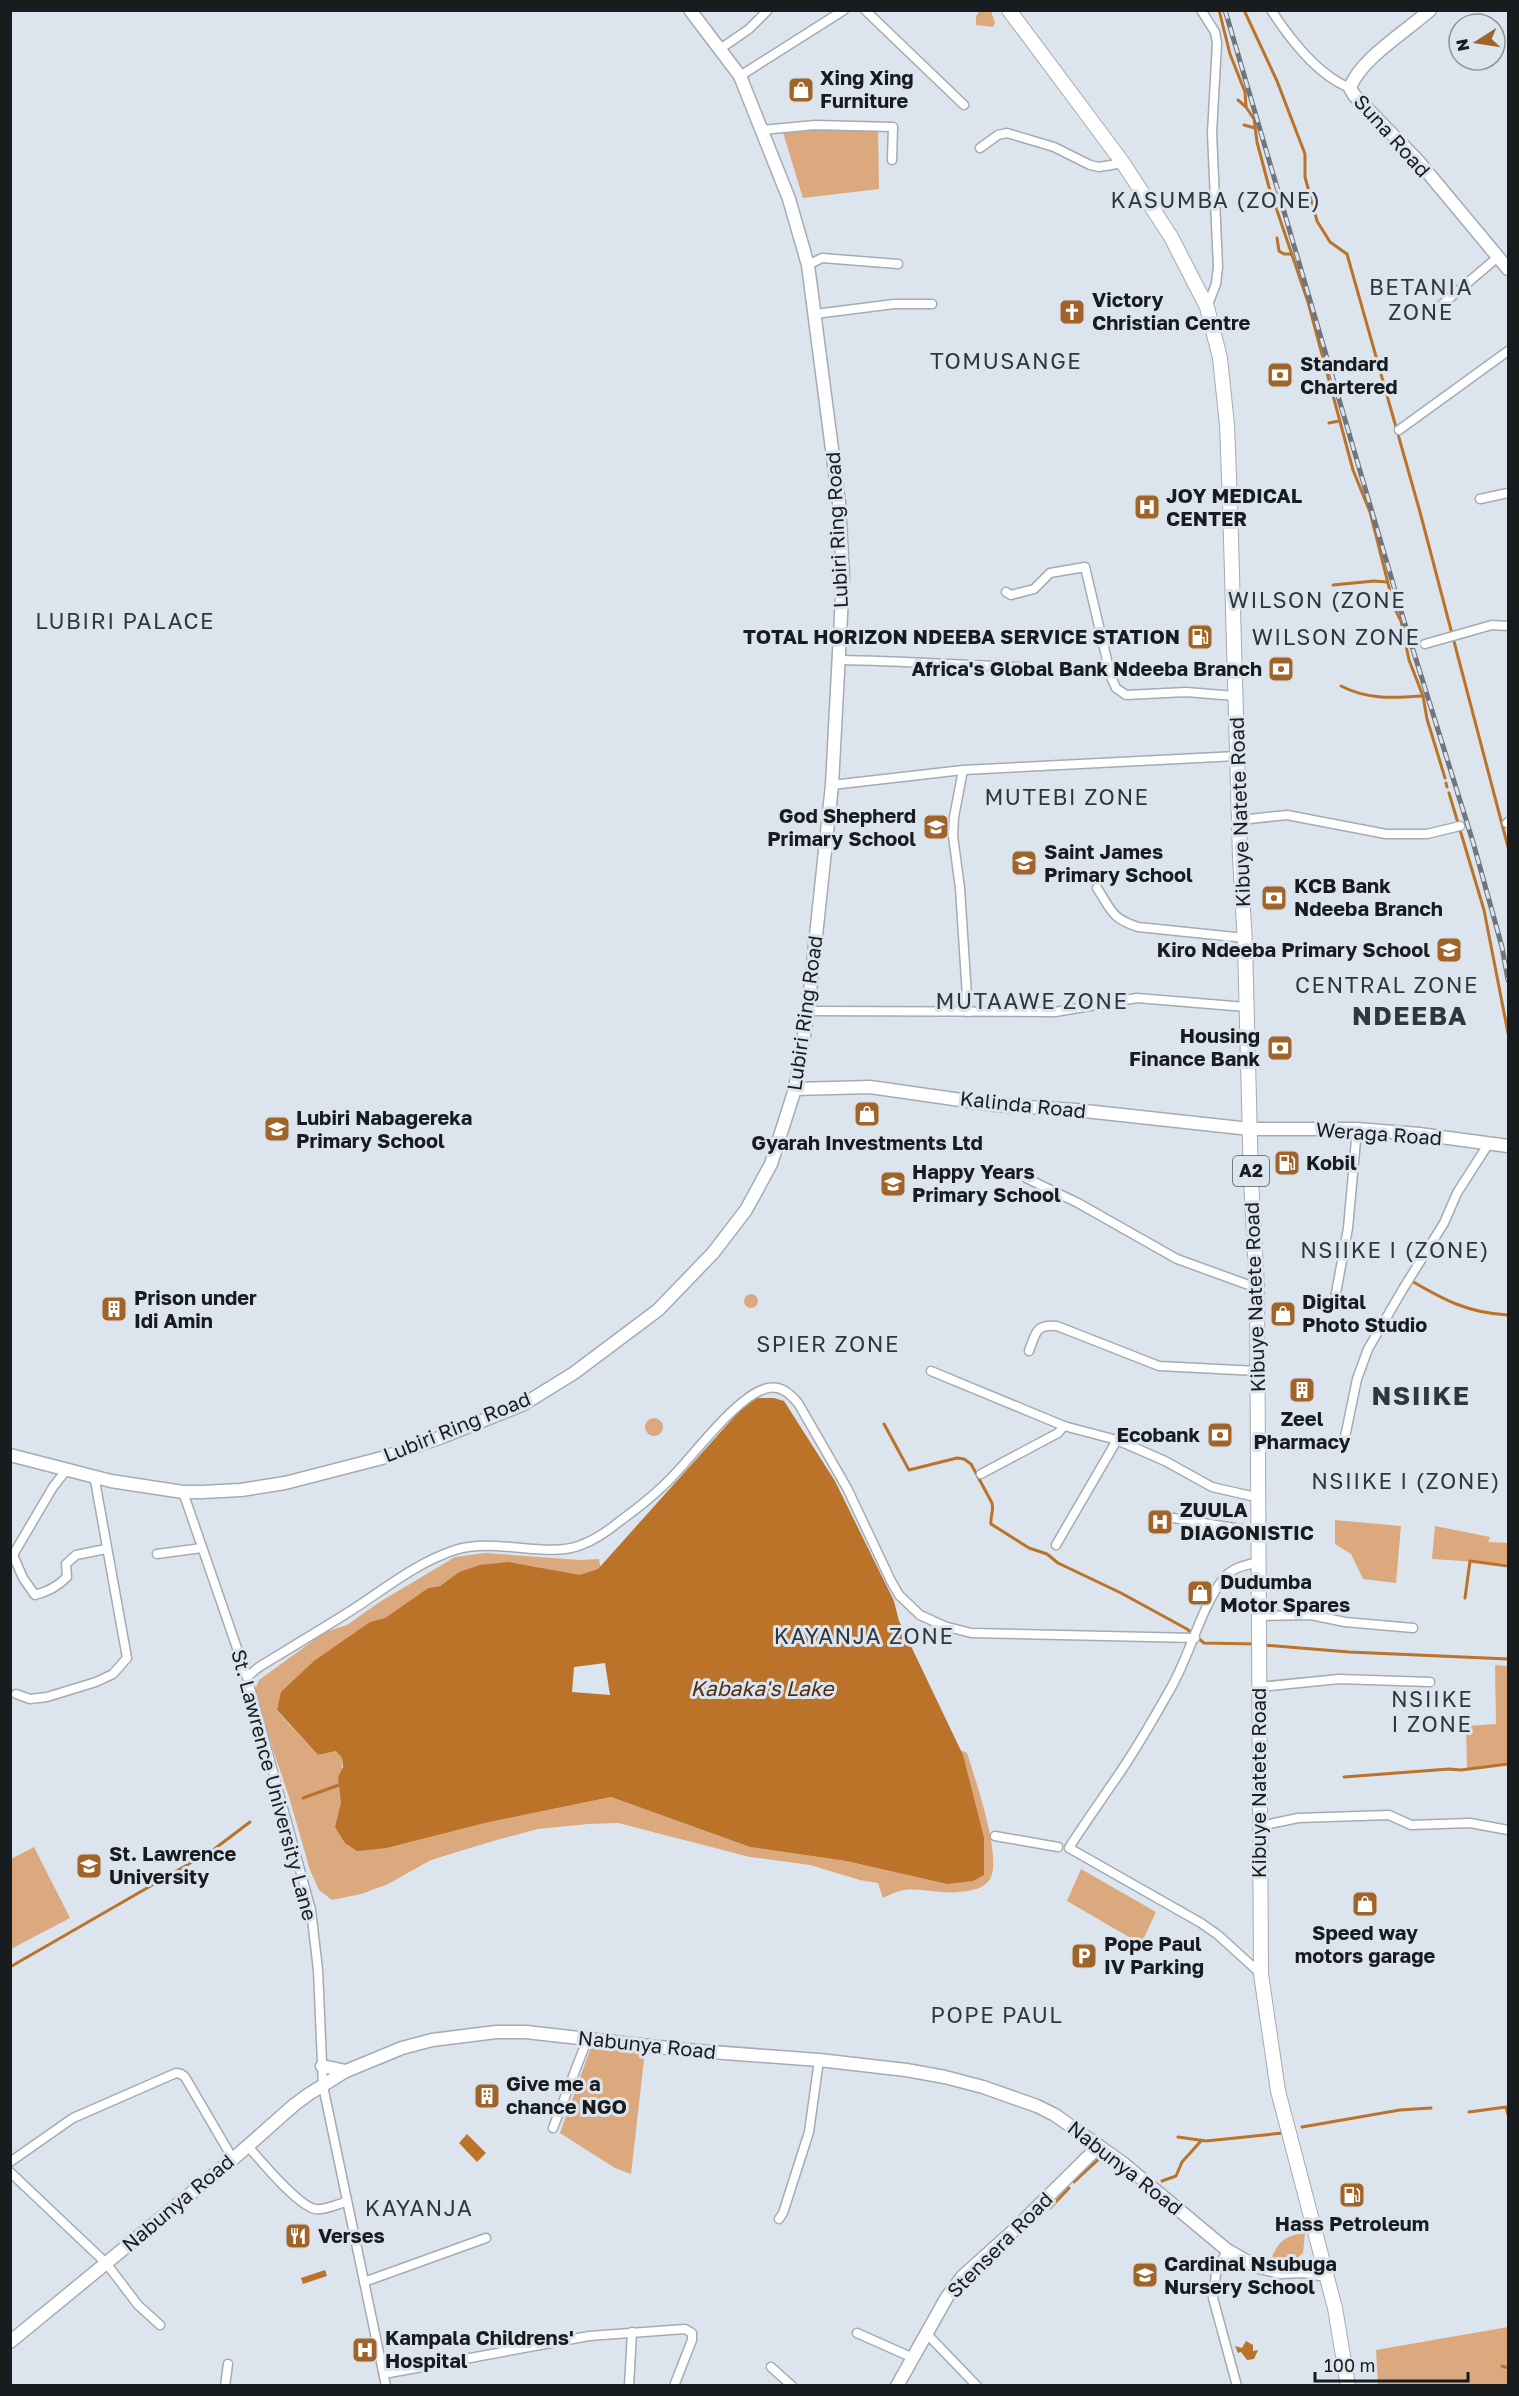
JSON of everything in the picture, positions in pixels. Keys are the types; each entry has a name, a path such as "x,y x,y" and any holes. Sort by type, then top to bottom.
{"main road":[{"name":"Lubiri Ring Road","path":"10,1455 111,1480 183,1492 241,1490 285,1483 382,1458 442,1437 524,1404 574,1373 658,1310 713,1252 746,1210 771,1164 795,1089 808,1011 832,785 843,577 839,513 836,472 808,265 789,199 740,76 690,10"},
{"name":"Kibuye Natete Road","path":"1009,10 1123,163 1172,237 1207,307 1220,358 1227,425 1240,858 1245,938 1257,1288 1261,1974 1278,2091 1326,2275 1348,2385"},
{"name":"Suna Road","path":"1430,10 1368,62 1352,81 1350,88 1354,95 1419,162 1509,269"},
{"name":"Kalinda Road","path":"795,1089 870,1087 996,1105 1076,1110 1250,1129"},
{"name":"Weraga Road","path":"1250,1129 1357,1129 1509,1146"},
{"name":"Nabunya Road","path":"11,2341 49,2313 294,2105 346,2071 402,2048 470,2034 526,2032 685,2050 819,2060 906,2070 983,2087 1045,2110 1099,2146 1227,2250 1255,2266 1270,2271 1304,2271 1326,2275"},
{"path":"322,2066 346,2071"},
{"name":"Stensera Road","path":"897,2385 947,2297 962,2277 1012,2232 1099,2146"}],"street":[{"path":"720,49 749,29 768,10"},
{"path":"740,76 844,10"},
{"path":"865,10 964,105"},
{"path":"1201,10 1215,32 1218,43 1212,133 1218,267 1216,284 1207,307"},
{"path":"1271,10 1312,60 1334,81 1350,88"},
{"path":"762,130 815,125 892,127 892,160"},
{"path":"980,148 998,135 1007,133 1054,147 1090,165 1099,167 1123,163"},
{"path":"1439,306 1498,257"},
{"path":"808,265 822,258 898,264"},
{"path":"815,314 894,304 932,304"},
{"path":"1399,430 1509,351"},
{"path":"1480,499 1509,493"},
{"path":"1006,592 1011,595 1034,589 1050,573 1085,567 1104,653 1116,688 1126,695 1186,692 1236,696"},
{"path":"1425,644 1457,633 1492,625 1509,626"},
{"path":"840,660 1024,667"},
{"path":"832,785 963,770 1237,756"},
{"path":"963,770 954,817 953,836 960,888 968,1012"},
{"path":"1240,820 1287,815 1386,834 1427,834 1457,826"},
{"path":"1097,888 1116,917 1122,922 1138,927 1245,938"},
{"path":"808,1011 1055,1012 1137,998 1246,1007"},
{"path":"1334,1304 1348,1228 1357,1129"},
{"path":"1345,1437 1357,1379 1368,1349 1444,1223 1457,1193 1489,1143"},
{"path":"1026,1178 1078,1203 1177,1259 1257,1288"},
{"path":"1029,1351 1038,1329 1047,1325 1058,1326 1159,1365 1257,1371"},
{"path":"931,1371 1064,1426 1117,1440 1165,1461 1212,1487 1260,1498"},
{"path":"247,1677 259,1667 351,1611 409,1572 453,1551 491,1546 560,1550 580,1546 595,1538 644,1504 738,1405 767,1388 779,1387 798,1403 848,1488 899,1595 928,1620 971,1633 1195,1638"},
{"path":"981,1474 1058,1433 1064,1426"},
{"path":"1056,1545 1117,1440"},
{"path":"68,1468 53,1487 13,1555 16,1564 35,1595 45,1593 64,1580 67,1576 66,1564 71,1558 106,1549"},
{"path":"16,1694 30,1699 47,1697 96,1682 113,1674 127,1658 94,1475"},
{"name":"St. Lawrence University Lane","path":"183,1492 247,1677 312,1910 318,1970 323,2086 387,2385"},
{"path":"1161,1516 1259,1532"},
{"path":"157,1554 202,1548"},
{"path":"1260,1562 1236,1567 1224,1577 1205,1612 1173,1683 1140,1742 1085,1821 1070,1848 1201,1923 1218,1935 1261,1974"},
{"path":"1260,1617 1311,1616 1345,1622 1413,1628"},
{"path":"1259,1687 1339,1679 1430,1682"},
{"path":"1260,1826 1299,1818 1389,1815 1411,1825 1470,1823 1509,1830"},
{"path":"995,1836 1058,1847"},
{"path":"552,2128 587,2040"},
{"path":"779,2219 783,2213 808,2132 819,2060"},
{"path":"10,2162 73,2118 176,2073 185,2077 233,2159"},
{"path":"247,2145 282,2183 310,2207 317,2209 346,2202"},
{"path":"10,2172 106,2263 138,2305 160,2325"},
{"path":"364,2282 486,2238"},
{"path":"1227,2250 1216,2274 1213,2298 1238,2385"},
{"path":"384,2374 589,2336 685,2329 692,2333 692,2340 675,2385"},
{"path":"628,2385 632,2332"},
{"path":"857,2333 911,2357"},
{"path":"926,2333 977,2385"},
{"path":"225,2385 228,2364"},
{"path":"771,2367 792,2385"}],"shaded area":[{"path":"980,11 991,11 995,23 993,27 976,25 976,16"},
{"path":"781,126 878,127 879,189 803,198"},
{"path":"751,1294 756,1296 758,1301 756,1306 751,1308 746,1306 744,1301 746,1296"},
{"path":"654,1418 662,1423 663,1427 658,1435 654,1436 646,1431 645,1427 650,1419"},
{"path":"1335,1520 1401,1526 1396,1583 1363,1579 1351,1554 1335,1544"},
{"path":"1435,1526 1490,1537 1488,1542 1508,1543 1508,1564 1432,1559"},
{"path":"485,1553 580,1560 599,1559 602,1577 459,1572 440,1586 428,1588 385,1618 370,1622 277,1711 318,1755 336,1751 342,1758 341,1802 335,1827 387,1848 485,1823 611,1797 750,1847 846,1861 947,1884 984,1837 961,1750 967,1753 990,1834 993,1866 989,1881 982,1887 968,1891 904,1890 883,1898 878,1883 810,1865 750,1857 618,1823 538,1829 493,1841 431,1860 388,1884 361,1894 332,1900 319,1890 310,1870 289,1797 259,1708 255,1690 259,1680 325,1632 347,1625 378,1603 455,1557"},
{"path":"1495,1665 1508,1666 1508,1765 1467,1768 1466,1726 1496,1724"},
{"path":"34,1847 70,1918 11,1949 11,1859"},
{"path":"1081,1869 1156,1912 1141,1944 1067,1901"},
{"path":"591,2047 645,2051 631,2174 615,2168 560,2133"},
{"path":"1305,2233 1303,2253 1290,2264 1277,2264 1271,2260 1276,2248 1283,2240"},
{"path":"1508,2327 1508,2385 1378,2385 1376,2350"}],"water":[{"name":"Kabaka's Lake","path":"751,1398 774,1398 784,1401 835,1481 894,1601 899,1621 963,1755 984,1837 984,1875 973,1881 947,1884 846,1861 750,1847 611,1797 485,1823 387,1848 357,1851 345,1843 335,1827 341,1802 338,1777 343,1767 342,1758 336,1751 318,1755 277,1710 281,1692 314,1661 370,1622 385,1618 428,1588 440,1586 459,1572 480,1565 508,1562 580,1575 598,1569","holes":["605,1663 610,1695 572,1692 574,1667"]},
{"path":"467,2134 486,2153 477,2162 459,2143"},
{"path":"325,2270 327,2276 303,2284 301,2278"},
{"path":"1246,2341 1253,2345 1253,2351 1258,2350 1254,2359 1247,2360 1241,2352 1238,2353 1235,2346 1242,2348"}],"waterway":[{"path":"1219,10 1230,54 1245,92 1246,106"},
{"path":"1244,10 1277,81 1305,154 1305,177 1317,221 1330,242 1347,254 1420,512 1508,847"},
{"path":"1238,100 1254,119 1257,142 1269,187 1308,302 1353,470 1370,512 1394,607 1401,621 1409,660 1423,696 1427,719 1445,778"},
{"path":"1244,125 1255,128"},
{"path":"1277,238 1279,251 1292,254"},
{"path":"1329,423 1339,421"},
{"path":"1333,585 1387,582"},
{"path":"1341,686 1371,696 1423,696"},
{"path":"1446,783 1447,787"},
{"path":"1449,793 1484,910 1508,1033"},
{"path":"1410,1280 1434,1294 1468,1308 1508,1315"},
{"path":"884,1424 909,1470 957,1458 964,1459 971,1464 992,1503 991,1524 1029,1548 1047,1554 1058,1563 1121,1593 1187,1629 1204,1643 1256,1644"},
{"path":"1465,1598 1470,1561 1508,1566"},
{"path":"1263,1645 1349,1652 1508,1659"},
{"path":"1344,1777 1461,1770 1508,1764"},
{"path":"303,1798 339,1785"},
{"path":"10,1967 213,1850 250,1822"},
{"path":"1469,2112 1506,2107 1508,2115"},
{"path":"1302,2127 1400,2110 1431,2108"},
{"path":"1178,2137 1206,2141 1283,2133"},
{"path":"1162,2181 1176,2176 1182,2162 1201,2141"},
{"path":"1074,2182 1101,2157"},
{"path":"1050,2208 1069,2188"},
{"path":"1502,2366 1508,2368"}],"railway":[{"path":"1225,10 1404,621 1473,842 1502,947 1508,980"}],"place":[{"name":"Xing Xing Furniture","path":"801,90"},
{"name":"Victory Christian Centre","path":"1072,312"},
{"name":"Standard Chartered","path":"1280,375"},
{"name":"JOY MEDICAL CENTER","path":"1147,507"},
{"name":"TOTAL HORIZON NDEEBA SERVICE STATION","path":"1200,637"},
{"name":"Africa's Global Bank Ndeeba Branch","path":"1281,669"},
{"name":"God Shepherd Primary School","path":"936,827"},
{"name":"Saint James Primary School","path":"1024,863"},
{"name":"KCB Bank Ndeeba Branch","path":"1274,898"},
{"name":"Kiro Ndeeba Primary School","path":"1449,950"},
{"name":"Housing Finance Bank","path":"1280,1048"},
{"name":"Gyarah Investments Ltd","path":"867,1114"},
{"name":"Lubiri Nabagereka Primary School","path":"277,1129"},
{"name":"Kobil","path":"1287,1163"},
{"name":"Happy Years Primary School","path":"893,1184"},
{"name":"Prison under Idi Amin","path":"114,1309"},
{"name":"Digital Photo Studio","path":"1283,1314"},
{"name":"Zeel Pharmacy","path":"1302,1390"},
{"name":"Ecobank","path":"1220,1435"},
{"name":"ZUULA DIAGONISTIC","path":"1160,1522"},
{"name":"Dudumba Motor Spares","path":"1200,1593"},
{"name":"St. Lawrence University","path":"89,1866"},
{"name":"Speed way motors garage","path":"1365,1904"},
{"name":"Pope Paul IV Parking","path":"1084,1956"},
{"name":"Give me a chance NGO","path":"487,2096"},
{"name":"Hass Petroleum","path":"1352,2195"},
{"name":"Verses","path":"298,2236"},
{"name":"Cardinal Nsubuga Nursery School","path":"1145,2275"},
{"name":"Kampala Childrens' Hospital","path":"365,2350"}],"district":[{"name":"KASUMBA (ZONE)","path":"1216,200"},
{"name":"BETANIA ZONE","path":"1421,300"},
{"name":"TOMUSANGE","path":"1006,361"},
{"name":"WILSON (ZONE","path":"1317,600"},
{"name":"LUBIRI PALACE","path":"125,621"},
{"name":"WILSON ZONE","path":"1336,637"},
{"name":"MUTEBI ZONE","path":"1067,797"},
{"name":"CENTRAL ZONE","path":"1387,985"},
{"name":"MUTAAWE ZONE","path":"1032,1001"},
{"name":"NDEEBA","path":"1410,1016"},
{"name":"NSIIKE I (ZONE)","path":"1395,1250"},
{"name":"SPIER ZONE","path":"828,1344"},
{"name":"NSIIKE","path":"1421,1396"},
{"name":"NSIIKE I (ZONE)","path":"1406,1481"},
{"name":"KAYANJA ZONE","path":"864,1636"},
{"name":"NSIIKE I ZONE","path":"1432,1712"},
{"name":"POPE PAUL","path":"997,2015"},
{"name":"KAYANJA","path":"419,2208"}]}
